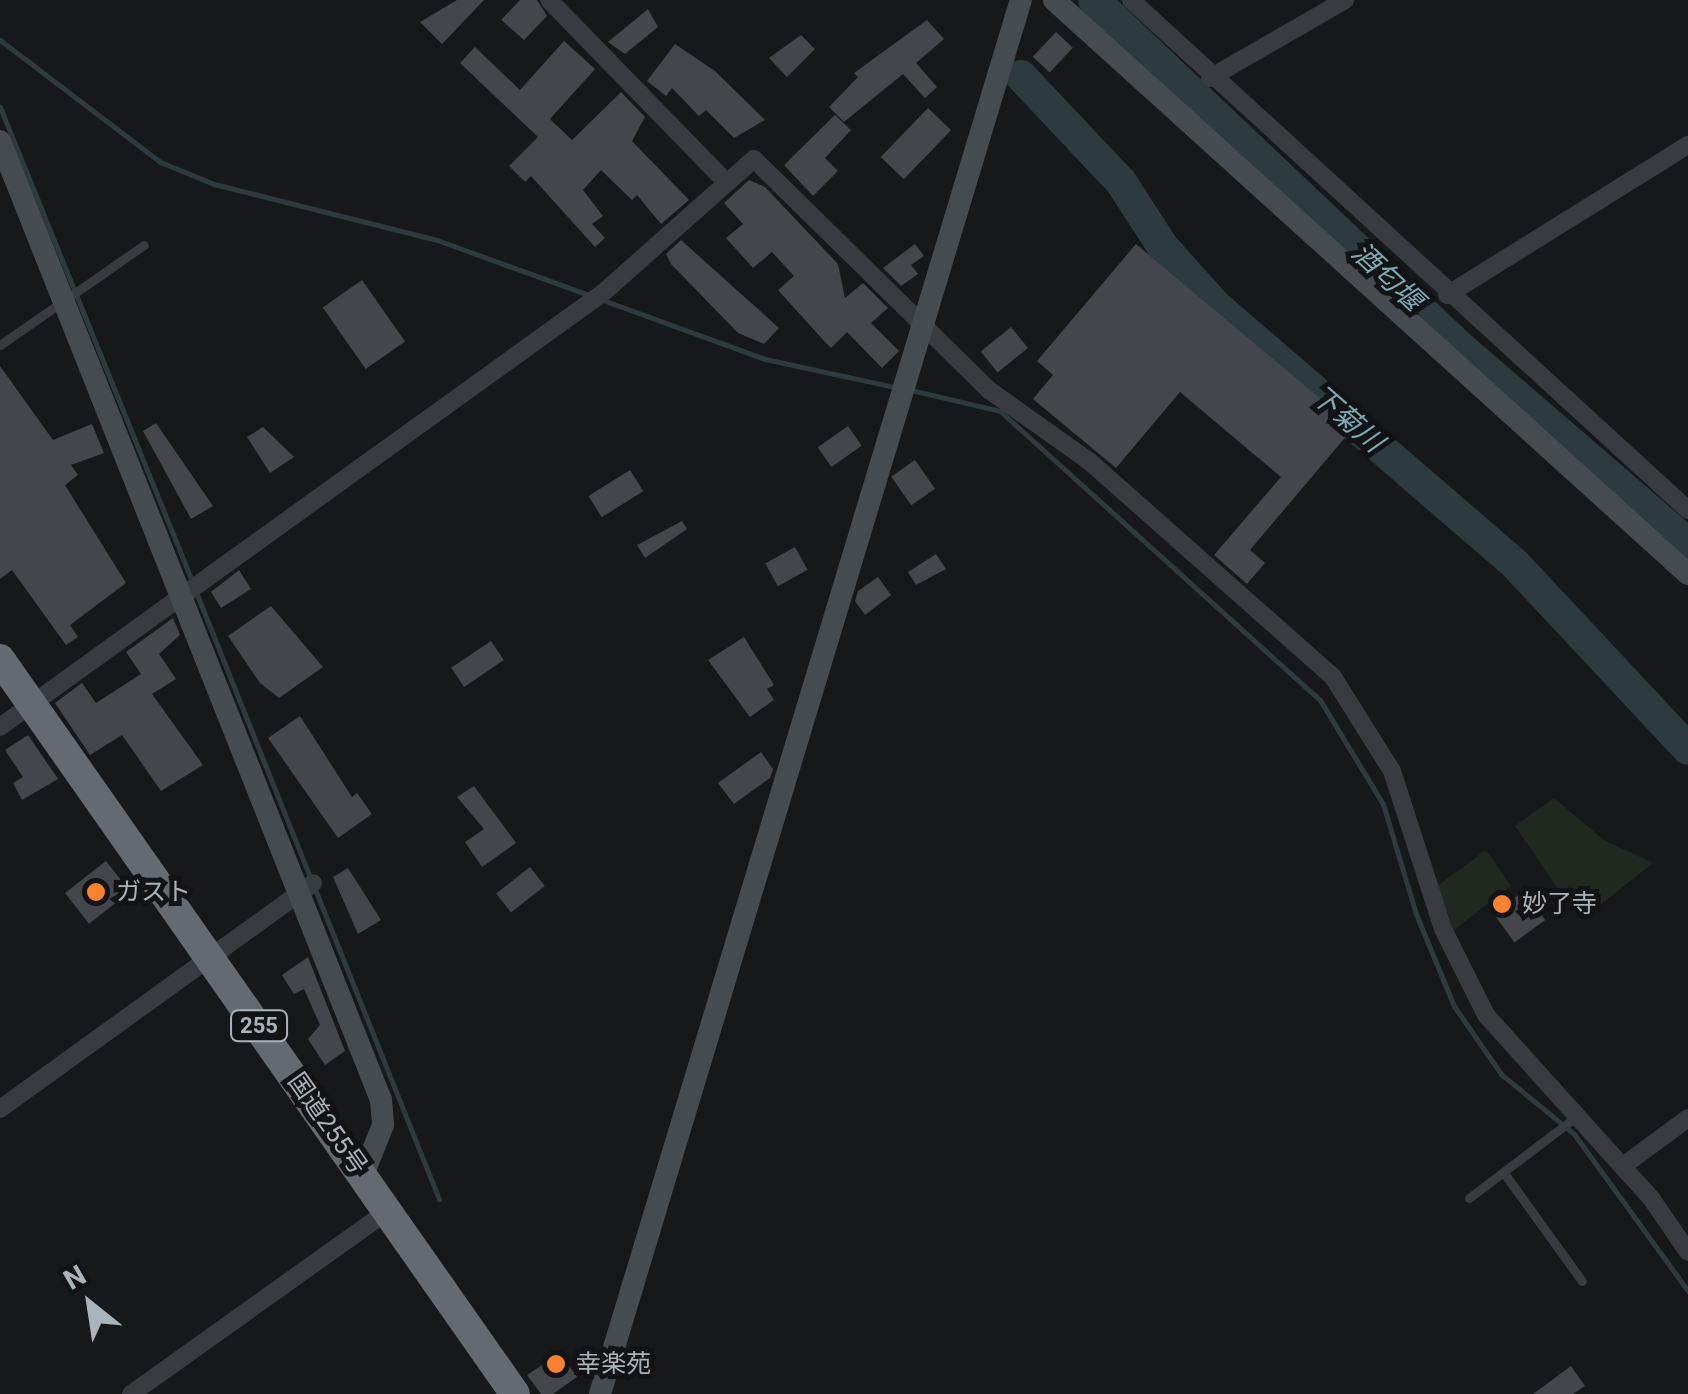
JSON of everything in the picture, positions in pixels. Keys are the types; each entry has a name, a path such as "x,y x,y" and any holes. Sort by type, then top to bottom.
{"highway":[{"name":"国道255号","path":"0,659 515,1394"}],"street":[{"path":"549,0 726,183"},
{"path":"600,1394 1021,0"},
{"path":"1054,0 1688,574"},
{"path":"1130,0 1447,295 1680,493 1688,510"},
{"path":"1210,78 1344,0"},
{"path":"0,141 180,598 304,890 380,1100 383,1125 363,1175"},
{"path":"1447,295 1688,146"},
{"path":"0,727 604,292 754,158 989,390 1089,462 1333,677 1392,770 1460,972 1500,1038 1623,1166 1688,1252"},
{"path":"0,1109 304,890"},
{"path":"1623,1166 1688,1118"},
{"path":"131,1394 388,1211"}],"lane":[{"path":"0,345 144,245"},
{"path":"1469,1198 1575,1118"},
{"path":"1504,1173 1582,1281"}],"shaded area":[{"path":"1554,798 1604,840 1653,863 1580,921 1515,826"},
{"path":"1486,850 1511,886 1450,933 1433,889"}],"building":[{"path":"457,0 484,0 442,44 420,22"},
{"path":"520,0 537,0 547,16 524,40 501,20"},
{"path":"648,9 658,27 625,54 608,42"},
{"path":"927,20 944,39 916,63 937,87 925,98 903,74 844,122 829,107 858,77 854,73"},
{"path":"1056,32 1073,48 1050,73 1033,57"},
{"path":"801,35 815,49 787,77 769,58"},
{"path":"564,41 595,69 550,119 572,140 621,92 645,117 632,141 689,200 661,224 637,195 632,200 601,170 583,190 603,216 592,224 605,238 595,247 531,176 525,182 509,166 538,137 460,63 475,47 520,90"},
{"path":"675,44 715,71 765,120 734,138 706,110 699,116 672,88 666,96 647,81"},
{"path":"928,108 951,130 904,179 881,157"},
{"path":"835,115 851,130 825,158 838,171 813,196 784,165"},
{"path":"749,180 765,187 838,264 845,298 863,283 888,308 871,323 899,351 882,368 847,332 831,348 825,342 778,290 794,276 772,252 753,268 726,238 743,224 724,203"},
{"path":"681,240 779,328 764,344 738,333 671,264 666,254"},
{"path":"915,244 924,256 911,265 918,274 901,286 883,268"},
{"path":"1136,244 1354,427 1250,550 1265,563 1247,584 1214,555 1281,477 1180,392 1116,468 1033,399 1053,375 1037,361"},
{"path":"362,280 405,341 366,369 323,308"},
{"path":"1011,327 1028,348 998,373 981,352"},
{"path":"0,366 53,440 92,424 104,453 71,465 78,475 65,485 126,583 70,625 78,637 66,645 12,570 0,579"},
{"path":"156,423 213,506 191,519 143,431"},
{"path":"848,426 862,446 831,467 818,447"},
{"path":"263,427 294,457 270,473 247,437"},
{"path":"915,460 935,489 911,505 891,477"},
{"path":"630,470 643,491 602,517 588,496"},
{"path":"682,521 687,529 645,558 637,545"},
{"path":"795,547 808,570 778,586 765,563"},
{"path":"936,554 946,569 916,585 908,572"},
{"path":"239,570 251,589 221,608 211,592"},
{"path":"878,577 891,595 865,615 855,601 858,591"},
{"path":"271,606 323,667 279,698 260,683 228,636"},
{"path":"173,618 180,635 159,654 176,679 152,694 203,765 161,791 122,735 90,755 55,703 82,683 96,703 141,674 126,652"},
{"path":"744,637 774,685 767,689 774,700 750,717 708,660"},
{"path":"491,641 504,660 464,687 451,668"},
{"path":"300,716 352,797 357,793 372,814 338,838 268,738"},
{"path":"28,735 58,779 22,800 13,783 23,777 5,750"},
{"path":"761,752 773,769 770,778 734,804 718,783"},
{"path":"474,786 516,843 482,867 465,842 484,829 457,797"},
{"name":"ガスト","path":"106,861 130,892 89,924 65,893"},
{"path":"530,867 545,886 511,912 496,893"},
{"path":"348,868 381,920 358,934 333,877"},
{"path":"1524,891 1545,920 1514,942 1493,913"},
{"path":"308,957 345,1051 325,1065 308,1039 320,1025 304,989 294,994 282,975"},
{"name":"幸楽苑","path":"560,1353 577,1377 553,1394 541,1394 527,1375"},
{"path":"1571,1366 1585,1386 1573,1394 1533,1394"}],"waterway":[{"name":"酒匂堰","path":"1094,0 1459,346 1688,544"},
{"path":"0,40 160,162 214,184 437,240 589,295"},
{"name":"下菊川","path":"1021,76 1121,182 1163,247 1215,305 1515,564 1688,749"},
{"path":"0,107 192,581"},
{"path":"600,299 765,359 895,387"},
{"path":"911,390 1000,411 1320,700 1383,804 1416,914 1454,1006 1501,1074 1574,1134 1688,1291"},
{"path":"196,592 311,879"},
{"path":"315,889 439,1199"}],"place":[{"name":"ガスト","path":"96,892"},
{"name":"妙了寺","path":"1502,904"},
{"name":"幸楽苑","path":"556,1364"}]}
